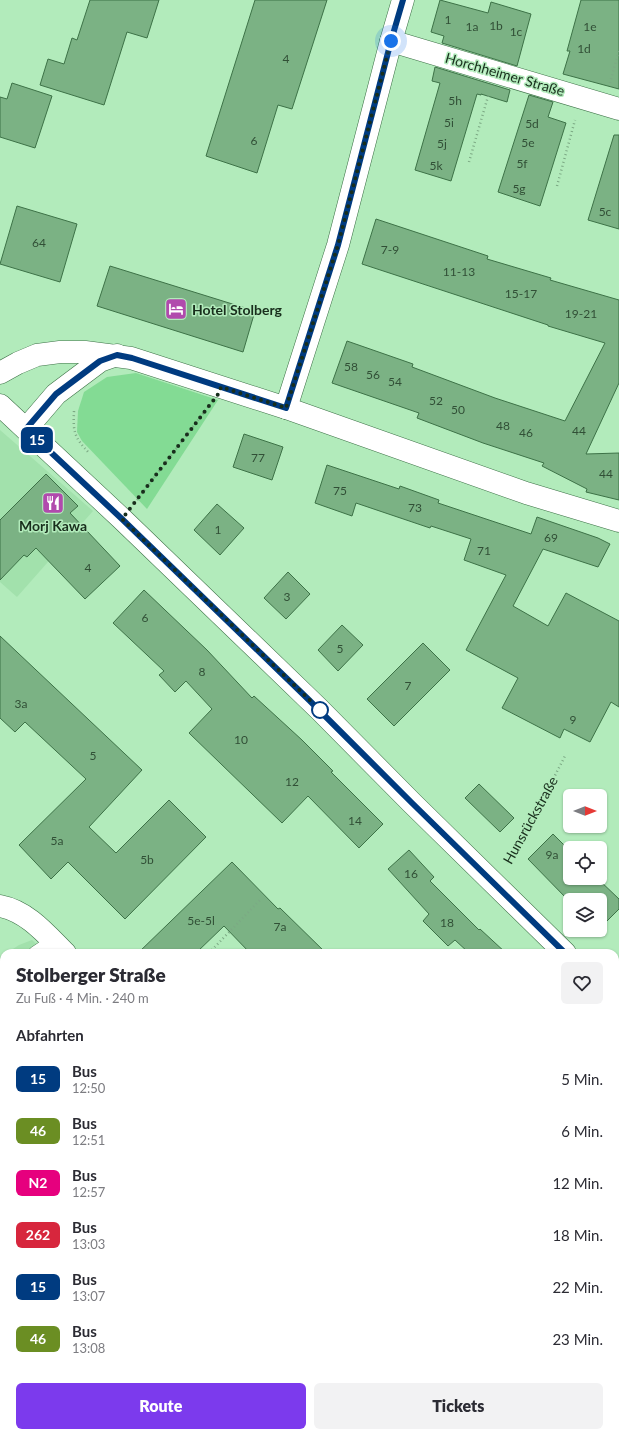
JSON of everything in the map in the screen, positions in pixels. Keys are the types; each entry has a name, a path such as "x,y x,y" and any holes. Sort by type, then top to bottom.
{"street":[{"path":"286,408 338,245 403,0"},
{"name":"Horchheimer Straße","path":"391,41 612,106"},
{"path":"0,373 37,355 60,352 85,352 132,358 286,408 526,493 619,521"},
{"path":"26,429 56,394 100,361 117,355"},
{"path":"0,405 122,519 320,710 406,798 561,949"},
{"path":"0,906 18,912 33,922 59,947"}],"path":[{"path":"612,106 619,50"},
{"path":"469,162 495,72"},
{"path":"557,186 582,97"},
{"path":"122,519 219,393 221,387"},
{"path":"75,404 73,427 78,441 94,458"},
{"name":"Hunsrückstraße","path":"495,884 565,756"},
{"path":"213,949 260,900"}],"shaded area":[{"path":"136,373 218,400 147,509 82,441 77,432 78,411 84,392 107,377"},
{"path":"0,430 93,511 17,597 0,582"},
{"path":"32,940 42,949 13,949"}],"building":[{"path":"90,0 159,0 147,38 127,32 104,105 40,85 48,59 64,64 72,38 77,40"},
{"path":"255,0 327,0 292,109 278,105 257,173 206,156"},
{"path":"440,0 488,13 491,2 531,14 517,66 442,43 444,36 431,32"},
{"path":"581,0 619,0 619,89 563,74 570,51 567,51"},
{"path":"435,67 510,90 507,102 477,94 451,181 415,170 440,83 432,81"},
{"path":"12,83 52,96 35,148 0,137 0,97 7,99"},
{"path":"529,95 553,102 548,117 566,123 540,206 498,192"},
{"path":"614,135 619,135 619,229 588,220"},
{"path":"17,206 77,224 60,282 0,264"},
{"path":"376,219 488,256 487,259 551,278 550,280 619,300 619,383 586,454 619,453 619,500 586,492 587,489 542,466 544,463 483,443 417,418 419,413 332,383 347,341 413,364 412,367 495,398 565,421 605,343 548,326 362,264"},
{"name":"Hotel Stolberg","path":"110,266 255,311 243,352 97,306"},
{"path":"244,434 283,447 272,480 233,467"},
{"path":"327,465 399,489 400,486 439,500 438,503 531,534 537,517 598,538 610,544 598,567 543,549 513,606 548,626 566,593 619,621 619,707 611,702 590,742 564,729 560,738 502,708 518,678 466,650 506,575 464,560 471,539 431,526 430,528 356,503 352,516 315,503"},
{"path":"46,474 78,506 70,513 120,566 85,599 36,548 27,557 24,555 0,580 0,520"},
{"path":"217,504 244,528 220,555 194,530"},
{"path":"288,572 310,594 286,619 264,598"},
{"path":"144,590 207,650 252,698 254,696 302,740 333,771 331,772 383,824 359,848 308,796 282,823 189,733 212,709 186,681 175,692 159,675 164,671 113,623"},
{"path":"342,625 363,645 338,671 318,650"},
{"path":"0,636 142,770 89,827 116,853 169,800 206,837 125,919 68,862 51,879 19,845 86,779 25,722 15,732 0,718"},
{"path":"423,643 450,670 394,726 367,699"},
{"path":"479,784 514,818 500,832 465,798"},
{"path":"553,834 563,844 563,885 604,885 619,899 619,909 607,921 607,893 563,893 563,895 528,859"},
{"path":"409,850 434,877 430,881 479,930 480,929 502,949 465,949 455,940 448,946 423,921 429,914 388,869"},
{"path":"232,862 278,909 280,908 322,949 246,949 224,926 200,949 142,949"}],"bus line":[{"name":"15","path":"403,0 338,245 286,408 132,358 117,355 100,361 56,394 26,429 122,519 309,700 561,949"}],"place":[{"name":"Hotel Stolberg","path":"176,309"},
{"name":"Morj Kawa","path":"53,503"}],"route":[{"path":"320,710 122,519 136,503 219,393 221,387 286,408 338,245 391,41"}]}
